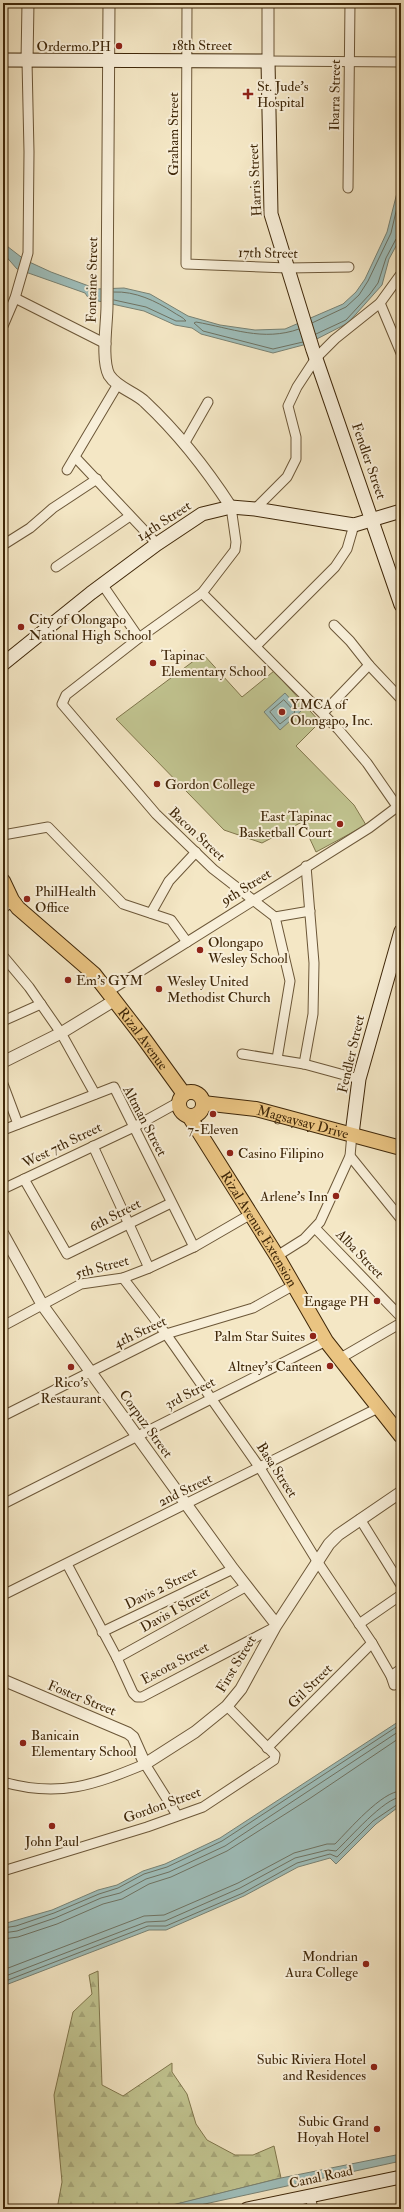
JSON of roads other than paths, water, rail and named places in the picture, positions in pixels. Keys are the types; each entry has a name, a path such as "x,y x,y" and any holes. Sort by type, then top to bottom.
{"main road":[{"name":"18th Street","path":"3,60 268,61"},
{"name":"Harris Street","path":"268,61 271,214 314,354"},
{"name":"Fendler Street","path":"314,354 373,520 401,605"},
{"name":"14th Street","path":"3,664 102,584 157,544 202,514 231,507 255,509 354,525 401,511"},
{"name":"Rizal Avenue","path":"3,881 7,904 38,926 94,974 112,996 181,1098"},
{"name":"Fendler Street","path":"352,1134 359,1079 396,963 401,931"},
{"path":"194,1092 200,1096 203,1103 199,1113 190,1116 180,1110 181,1098 194,1092"},
{"name":"Magsaysay Drive","path":"203,1103 256,1109 401,1148"},
{"name":"Rizal Avenue Extension","path":"190,1116 277,1256 326,1341 401,1436"},
{"name":"Canal Road","path":"247,2209 401,2177"}],"street":[{"path":"3,326 15,298 28,253 30,152 26,61 28,3"},
{"name":"Fontaine Street","path":"109,3 107,308 105,363 110,375 118,384 145,401 184,444 231,507"},
{"name":"Graham Street","path":"187,3 187,265"},
{"name":"Harris Street","path":"268,3 268,61"},
{"name":"Ibarra Street","path":"348,188 350,3"},
{"name":"18th Street","path":"268,61 401,62"},
{"name":"17th Street","path":"187,265 288,268 349,267"},
{"path":"255,509 283,482 294,466 296,459 296,437 288,406 314,354 380,303 401,274"},
{"path":"15,298 106,344"},
{"path":"380,303 401,353"},
{"path":"67,470 118,384"},
{"path":"184,444 208,402"},
{"path":"75,457 157,544"},
{"path":"3,544 30,528 53,508 97,479"},
{"path":"102,584 139,638 202,593 235,550 236,542 231,507"},
{"path":"56,567 130,516"},
{"path":"256,646 336,567 346,549 354,525"},
{"path":"202,593 323,713 367,763 399,809"},
{"path":"334,625 350,641 369,666 401,699"},
{"name":"Bacon Street","path":"139,638 66,695 62,702 63,707 156,814 196,852 275,917"},
{"path":"323,713 369,666"},
{"name":"9th Street","path":"3,1062 61,1033 187,942 399,809"},
{"path":"3,836 48,826 122,904 170,920 187,942"},
{"path":"151,913 169,881 196,852"},
{"path":"304,1064 312,1014 314,970 306,866"},
{"path":"277,1059 290,981 275,917 310,911"},
{"path":"3,956 61,1033 95,1094 3,1130"},
{"path":"3,1021 40,1004"},
{"path":"242,1054 304,1064 359,1079"},
{"path":"3,1084 18,1124"},
{"name":"Altman Street","path":"95,1094 114,1087 194,1247"},
{"name":"West 7th Street","path":"3,1189 134,1127 181,1098"},
{"name":"Fendler Street","path":"277,1256 304,1239 316,1229 350,1156 352,1134"},
{"path":"93,1146 130,1223 149,1268"},
{"path":"350,1156 401,1219"},
{"name":"6th Street","path":"24,1179 66,1253 70,1254 172,1203"},
{"name":"5th Street","path":"3,1326 43,1306 81,1284 123,1278 149,1268 194,1247 251,1214"},
{"name":"Alba Street","path":"316,1229 401,1317"},
{"name":"Corpuz Street","path":"3,1234 43,1306 136,1436 275,1625"},
{"name":"Basa Street","path":"123,1278 166,1334 260,1468 317,1561 372,1643 392,1680 401,1670"},
{"name":"4th Street","path":"3,1416 166,1334 253,1308 294,1286"},
{"path":"339,1359 401,1324"},
{"name":"3rd Street","path":"3,1504 326,1341"},
{"name":"2nd Street","path":"3,1594 67,1564 378,1408"},
{"name":"First Street","path":"3,1782 20,1787 65,1789 90,1785 145,1764 195,1732 227,1706 252,1672 275,1625 317,1561 338,1535 401,1492"},
{"path":"360,1519 401,1585"},
{"name":"Escota Street","path":"67,1564 133,1693 137,1697 142,1697 275,1625"},
{"name":"Davis 2 Street","path":"102,1632 233,1569"},
{"name":"Davis I Street","path":"116,1658 247,1586"},
{"path":"360,1624 401,1595"},
{"name":"Gil Street","path":"267,1748 372,1643"},
{"name":"Foster Street","path":"3,1680 128,1733 133,1737 145,1764 177,1815"},
{"path":"227,1706 267,1748"},
{"name":"Gordon Street","path":"3,1871 146,1827 207,1804 274,1760 275,1755 267,1748"},
{"path":"3,1864 15,1867"},
{"path":"310,2196 312,2209"}],"water":[{"path":"401,177 401,237 389,259 382,285 348,323 307,344 273,353 201,334 192,328 175,325 144,311 89,299 85,293 17,269 3,253 3,243 25,260 51,272 97,289 124,288 150,294 188,316 220,325 255,330 285,329 343,304 356,292 365,279 387,232"},
{"name":"YMCA of Olongapo, Inc.","path":"285,693 301,711 280,730 264,712"},
{"path":"401,1720 401,1805 376,1824 336,1864 330,1858 298,1867 244,1896 166,1930 149,1930 3,1986 3,1924 52,1910 98,1890 117,1885 143,1871 165,1864 220,1838"},
{"path":"401,2154 401,2161 182,2209 156,2209 281,2178"}],"place":[{"name":"Ordermo.PH","path":"119,46"},
{"name":"St. Jude's Hospital","path":"248,94"},
{"name":"City of Olongapo National High School","path":"21,627"},
{"name":"Tapinac Elementary School","path":"153,663"},
{"name":"YMCA of Olongapo, Inc.","path":"282,712"},
{"name":"Gordon College","path":"157,784"},
{"name":"East Tapinac Basketball Court","path":"340,824"},
{"name":"PhilHealth Office","path":"27,899"},
{"name":"Olongapo Wesley School","path":"200,950"},
{"name":"Em's GYM","path":"68,980"},
{"name":"Wesley United Methodist Church","path":"159,989"},
{"name":"7-Eleven","path":"213,1114"},
{"name":"Casino Filipino","path":"230,1153"},
{"name":"Arlene's Inn","path":"336,1196"},
{"name":"Engage PH","path":"377,1301"},
{"name":"Palm Star Suites","path":"313,1336"},
{"name":"Altney's Canteen","path":"330,1366"},
{"name":"Rico's Restaurant","path":"71,1367"},
{"name":"Banicain Elementary School","path":"23,1743"},
{"name":"John Paul","path":"52,1826"},
{"name":"Mondrian Aura College","path":"366,1964"},
{"name":"Subic Riviera Hotel and Residences","path":"374,2067"},
{"name":"Subic Grand Hoyah Hotel","path":"377,2129"}]}
